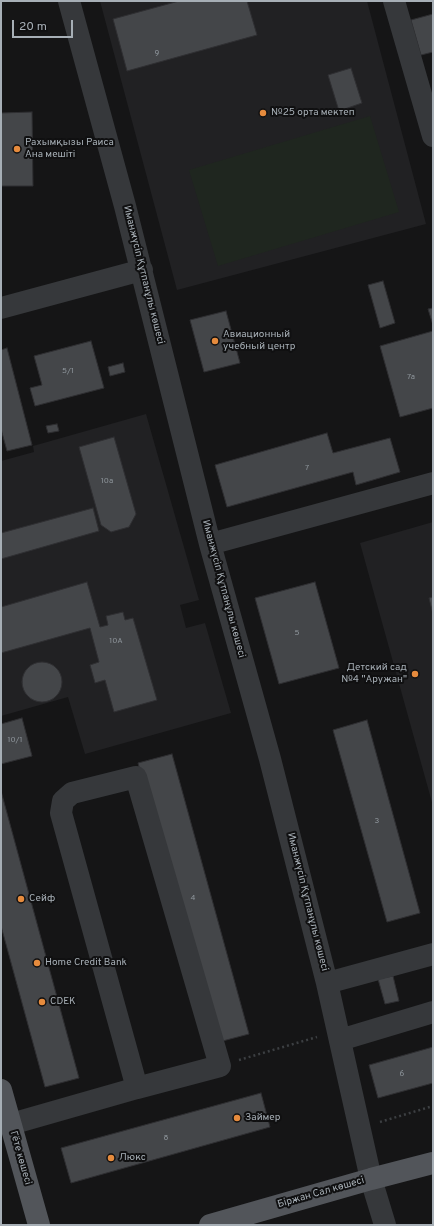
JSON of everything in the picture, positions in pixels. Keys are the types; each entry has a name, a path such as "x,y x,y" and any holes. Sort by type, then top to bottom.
{"main road":[{"name":"Гёте көшесі","path":"1,1090 39,1225"},
{"name":"Біржан Сал көшесі","path":"210,1225 371,1179 433,1164"}],"street":[{"name":"Иманжүсіп Құтпанұлы көшесі","path":"69,1 142,270 210,544 270,759 327,983 331,1038 360,1128 371,1179 385,1225"},
{"path":"394,1 433,136"},
{"path":"1,308 142,270"},
{"path":"210,544 433,483"},
{"path":"11,1124 220,1066 136,777 72,793 63,801 61,814 137,1088"},
{"path":"327,983 433,954"},
{"path":"331,1038 433,1012"}],"path":[{"path":"220,1066 331,1038"},
{"path":"360,1128 433,1106"}],"shaded area":[{"name":"№25 орта мектеп","path":"100,1 367,1 426,224 177,290"},
{"path":"370,116 399,212 218,266 189,170"},
{"path":"146,414 199,600 180,605 186,628 205,623 231,713 85,754 68,697 1,716 1,461 34,452 33,446"},
{"name":"Детский сад №4 \"Аружан\"","path":"433,522 433,806 360,543"}],"building":[{"path":"179,1 247,1 257,35 127,71 113,19"},
{"path":"433,14 433,52 421,55 411,20"},
{"path":"351,68 362,103 339,111 328,75"},
{"name":"Рахымқызы Раиса Ана мешіті","path":"32,112 33,186 1,186 1,113"},
{"path":"383,281 395,323 380,328 368,285"},
{"path":"433,308 433,325 428,309"},
{"name":"Авиационный учебный центр","path":"226,311 240,363 204,372 190,320"},
{"path":"433,331 433,408 400,417 380,346"},
{"path":"91,341 104,388 35,406 30,388 42,385 34,356"},
{"path":"7,348 32,445 7,451 1,429 1,350"},
{"path":"123,363 125,372 110,376 108,367"},
{"path":"57,424 59,431 48,433 46,426"},
{"path":"327,433 333,453 390,438 400,472 356,485 353,472 227,507 215,465"},
{"path":"114,437 136,514 129,527 111,532 101,525 79,447"},
{"path":"93,508 99,531 1,559 1,533"},
{"path":"87,582 100,627 108,625 106,616 123,612 125,620 133,618 157,700 114,712 105,680 95,683 90,665 99,662 90,628 1,653 1,607"},
{"path":"315,582 339,668 279,684 255,598"},
{"path":"433,597 433,614 429,598"},
{"path":"42,662 50,664 56,668 60,674 62,682 60,690 56,696 50,700 42,702 34,700 28,696 24,690 22,682 24,674 28,668 34,664"},
{"path":"22,718 32,756 1,764 1,724"},
{"path":"367,720 420,913 387,922 333,730"},
{"path":"172,754 249,1034 215,1043 138,763"},
{"path":"1,791 79,1078 45,1087 1,926"},
{"path":"393,976 399,1001 385,1004 378,979"},
{"path":"433,1047 433,1083 378,1098 369,1065"},
{"path":"261,1093 270,1127 71,1183 61,1148"}],"place":[{"name":"№25 орта мектеп","path":"263,113"},
{"name":"Рахымқызы Раиса Ана мешіті","path":"17,149"},
{"name":"Авиационный учебный центр","path":"215,341"},
{"name":"Детский сад №4 \"Аружан\"","path":"415,674"},
{"name":"Сейф","path":"21,899"},
{"name":"Home Credit Bank","path":"37,963"},
{"name":"CDEK","path":"42,1002"},
{"name":"Займер","path":"237,1118"},
{"name":"Люкс","path":"111,1158"}]}
